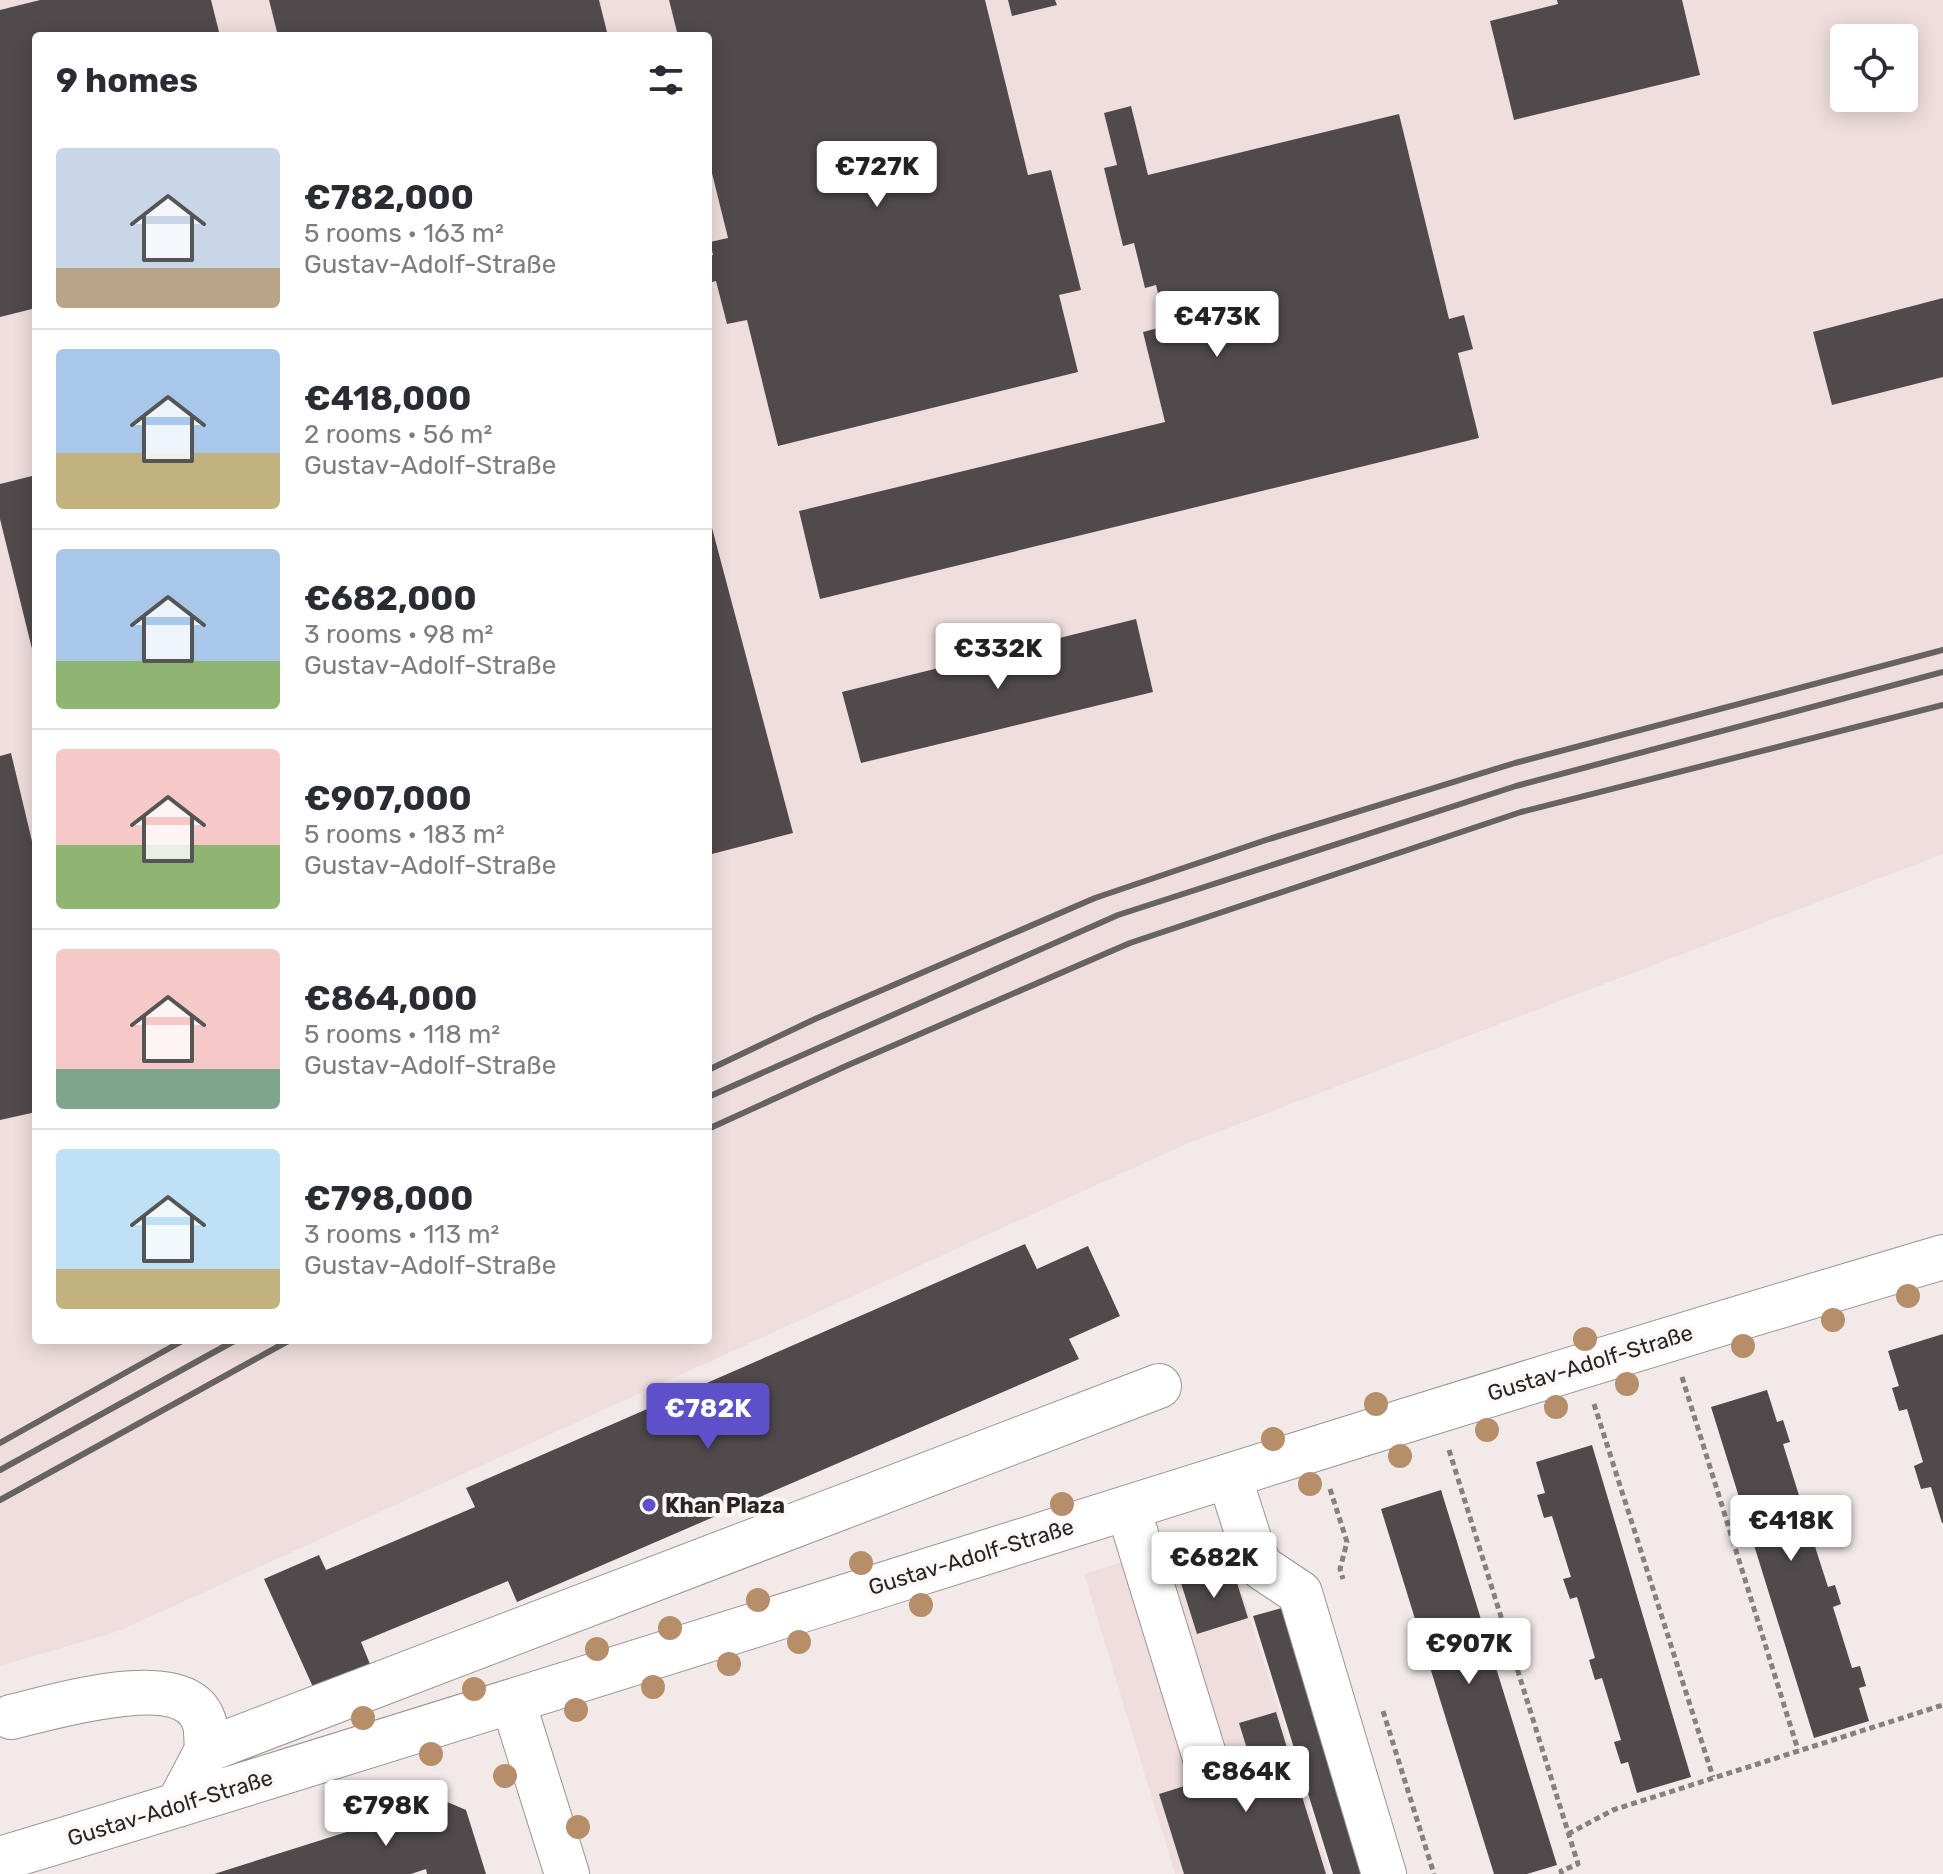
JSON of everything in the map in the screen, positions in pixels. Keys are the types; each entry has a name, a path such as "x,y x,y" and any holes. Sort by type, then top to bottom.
{"street":[{"name":"Gustav-Adolf-Straße","path":"0,1859 513,1702 1582,1365 1943,1257"},
{"path":"207,1750 1159,1386"},
{"path":"1229,1476 1261,1567 1300,1593 1384,1874"},
{"path":"1128,1508 1205,1758"},
{"path":"11,1717 131,1692 168,1694 191,1704 203,1719 207,1750 178,1805"},
{"path":"513,1702 567,1874"}],"path":[{"path":"1670,1338 1798,1750"},
{"path":"1582,1365 1713,1777"},
{"path":"1437,1411 1578,1864 1561,1871 1562,1874"},
{"path":"1317,1449 1347,1542 1340,1569 1344,1584"},
{"path":"1568,1834 1613,1810 1943,1705"},
{"path":"1382,1706 1434,1874"}],"shaded area":[{"path":"0,0 1943,0 1943,854 1184,1145 119,1631 0,1666"},
{"path":"1223,1531 1330,1874 1175,1874 1084,1574"}],"building":[{"path":"40,0 211,0 219,32 32,32 32,309 0,317 0,10"},
{"path":"269,0 599,0 607,32 277,32"},
{"path":"669,0 985,0 1028,175 1051,170 1081,290 1059,295 1078,372 778,446 747,320 727,324 716,281 712,282 712,242 728,238 712,173 712,32 677,32"},
{"path":"1008,0 1055,0 1057,5 1012,16"},
{"path":"1557,0 1682,0 1700,75 1514,120 1490,21 1558,4"},
{"path":"1131,106 1148,175 1399,114 1449,319 1464,315 1473,349 1458,353 1479,438 820,599 799,511 1165,422 1143,332 1166,326 1156,285 1145,288 1134,243 1123,246 1104,168 1117,165 1104,113"},
{"path":"1943,298 1943,377 1832,405 1813,332"},
{"path":"32,476 32,649 0,519 0,484"},
{"path":"712,528 793,833 712,854"},
{"path":"1136,619 1153,692 861,763 842,692"},
{"path":"11,753 32,841 32,1113 0,1120 0,756"},
{"path":"1025,1244 1037,1269 1088,1246 1120,1316 1069,1339 1079,1359 517,1602 508,1581 361,1642 370,1664 313,1687 264,1579 319,1555 326,1570 475,1507 466,1488"},
{"path":"1943,1334 1942,1523 1931,1487 1921,1489 1914,1466 1923,1462 1907,1409 1899,1411 1892,1388 1899,1386 1888,1351"},
{"path":"1767,1390 1777,1422 1783,1420 1790,1442 1783,1444 1802,1505 1809,1503 1815,1523 1808,1525 1828,1587 1835,1585 1841,1604 1833,1607 1852,1668 1860,1666 1866,1686 1859,1688 1869,1721 1814,1738 1711,1407"},
{"path":"1592,1445 1691,1777 1637,1793 1628,1762 1621,1764 1614,1742 1621,1740 1602,1678 1595,1680 1589,1660 1595,1658 1577,1597 1570,1599 1563,1579 1571,1577 1552,1516 1544,1518 1537,1495 1545,1493 1536,1462"},
{"path":"1441,1490 1557,1865 1527,1874 1494,1874 1381,1509"},
{"path":"1232,1567 1248,1618 1197,1634 1181,1583"},
{"path":"1282,1608 1364,1874 1333,1874 1253,1616"},
{"path":"1276,1712 1326,1874 1184,1874 1159,1794 1252,1765 1239,1723"},
{"path":"445,1801 466,1810 486,1874 427,1874 426,1869 411,1874 214,1874"}],"railway":[{"path":"712,1068 815,1019 1095,898 1266,840 1515,763 1943,650"},
{"path":"712,1095 1118,915 1516,786 1943,672"},
{"path":"712,1127 1130,943 1521,812 1943,705"},
{"path":"0,1443 177,1344"},
{"path":"0,1470 229,1344"},
{"path":"0,1500 283,1344"}],"place":[{"name":"Khan Plaza","path":"649,1505"}]}
